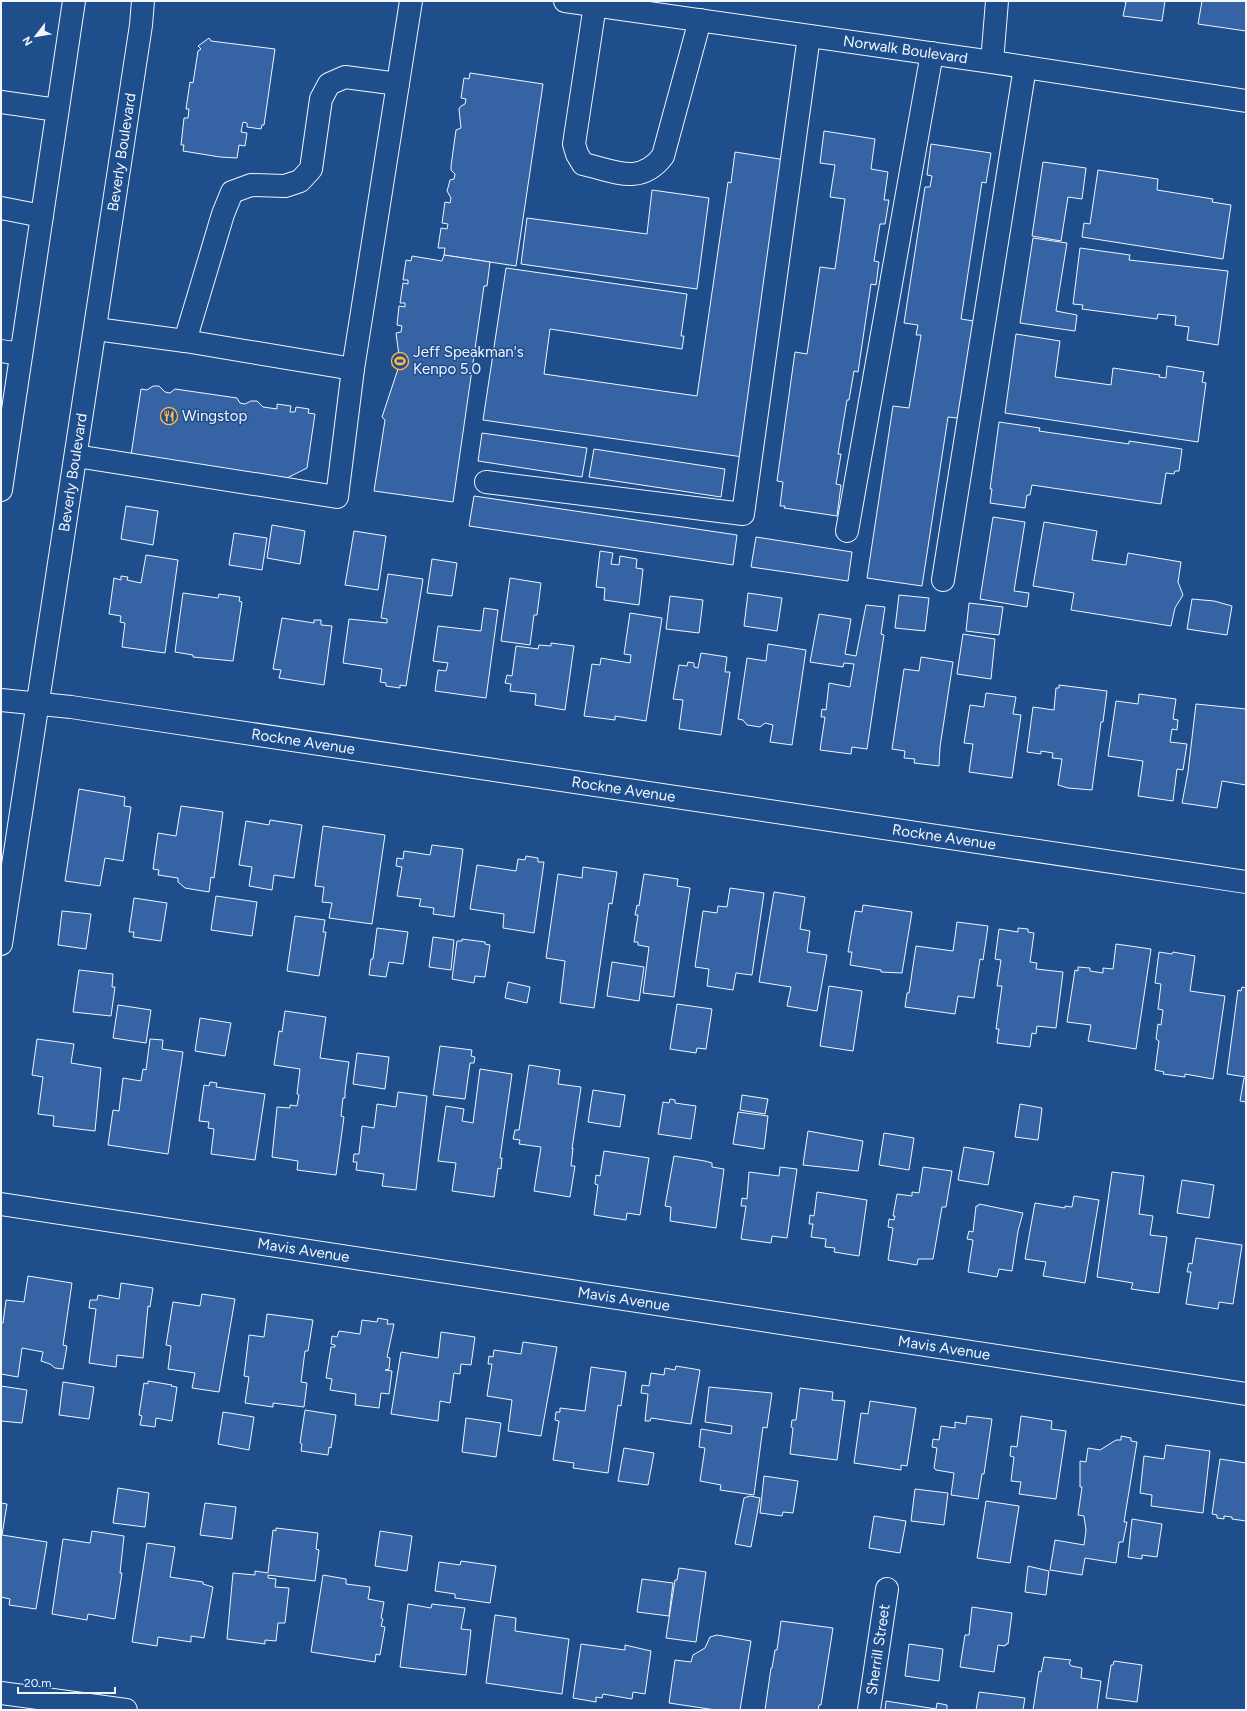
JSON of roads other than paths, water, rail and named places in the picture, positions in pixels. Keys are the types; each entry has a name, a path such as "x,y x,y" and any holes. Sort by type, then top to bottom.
{"street":[{"path":"1,490 11,352 42,216 74,1"},
{"name":"Beverly Boulevard","path":"1,944 5,884 38,704 96,329 141,25 143,1"},
{"path":"76,456 337,497 354,369 411,1"},
{"name":"Norwalk Boulevard","path":"565,1 595,6 626,5 700,20 932,53 1246,101"},
{"path":"992,62 997,1"},
{"path":"595,6 574,144 577,154 583,164 629,174 642,173 651,169 663,156 700,20"},
{"path":"486,482 743,514 809,36"},
{"path":"847,531 932,53"},
{"path":"943,580 1025,67"},
{"path":"186,341 222,214 232,192 251,185 285,186 300,181 311,169 321,99 329,84 345,77 398,84"},
{"path":"1,102 58,110"},
{"path":"1,208 42,216"},
{"path":"96,329 186,341 354,369"},
{"name":"Rockne Avenue","path":"1,700 86,710 1246,882"},
{"name":"Mavis Avenue","path":"1,1204 1246,1394"},
{"name":"Sherrill Street","path":"869,1710 887,1589"},
{"path":"1,1692 126,1710"}],"place":[{"name":"Jeff Speakman's Kenpo 5.0","path":"400,361"},
{"name":"Wingstop","path":"169,416"}]}
